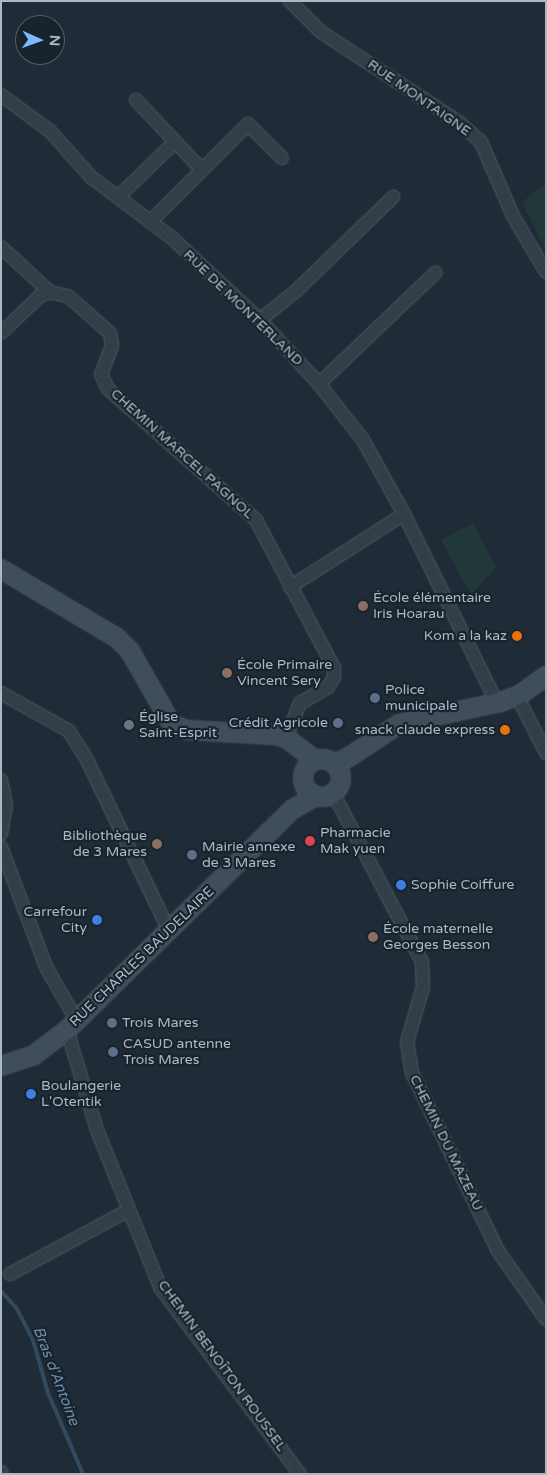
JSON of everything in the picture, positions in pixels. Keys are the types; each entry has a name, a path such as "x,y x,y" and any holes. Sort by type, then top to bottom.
{"main road":[{"path":"1,569 117,638 130,651 170,721 176,726 187,730 286,738 308,759 318,791 340,783 341,764"},
{"path":"308,759 341,764 399,724 497,703 517,696 546,676"},
{"name":"RUE CHARLES BAUDELAIRE","path":"1,1066 34,1054 72,1026 293,809 318,791"}],"street":[{"name":"RUE MONTAIGNE","path":"290,1 321,32 460,123 481,142 512,216 546,272"},
{"name":"RUE DE MONTERLAND","path":"1,95 50,131 90,177 119,196 150,222 260,320 319,384 363,440 404,514 497,703"},
{"path":"136,100 201,169"},
{"path":"150,222 248,124 282,158"},
{"path":"119,196 175,142"},
{"path":"260,320 297,290 393,197"},
{"path":"1,247 50,292 32,300 1,333"},
{"path":"319,384 435,273"},
{"name":"CHEMIN MARCEL PAGNOL","path":"50,292 68,296 105,326 112,346 101,374 108,389 256,520 334,668 334,678 328,687 300,703 286,738"},
{"path":"290,587 404,514"},
{"path":"1,693 69,731 88,762 124,840 170,930"},
{"path":"517,696 546,753"},
{"path":"1,780 6,805 1,834"},
{"name":"CHEMIN DU MAZEAU","path":"318,791 422,962 423,987 407,1042 412,1073 498,1251 540,1302 546,1319"},
{"name":"CHEMIN BENOÎTON ROUSSEL","path":"1,847 46,967 72,1026 97,1130 161,1288 300,1474"},
{"path":"10,1274 130,1210"}],"green space":[{"path":"546,183 546,251 522,202"},
{"path":"473,523 496,567 471,595 441,540"}],"waterway":[{"name":"Bras d'Antoine","path":"1,1291 17,1309 33,1340 48,1393 83,1474"}],"place":[{"name":"École élémentaire Iris Hoarau","path":"363,606"},
{"name":"Kom a la kaz","path":"517,636"},
{"name":"École Primaire Vincent Sery","path":"227,673"},
{"name":"Police municipale","path":"375,698"},
{"name":"Crédit Agricole","path":"338,723"},
{"name":"Église Saint-Esprit","path":"129,725"},
{"name":"snack claude express","path":"505,730"},
{"name":"Pharmacie Mak yuen","path":"310,841"},
{"name":"Bibliothèque de 3 Mares","path":"157,844"},
{"name":"Mairie annexe de 3 Mares","path":"192,855"},
{"name":"Sophie Coiffure","path":"401,885"},
{"name":"Carrefour City","path":"97,920"},
{"name":"École maternelle Georges Besson","path":"373,937"},
{"name":"Trois Mares","path":"112,1023"},
{"name":"CASUD antenne Trois Mares","path":"113,1052"},
{"name":"Boulangerie L'Otentik","path":"31,1094"}]}
